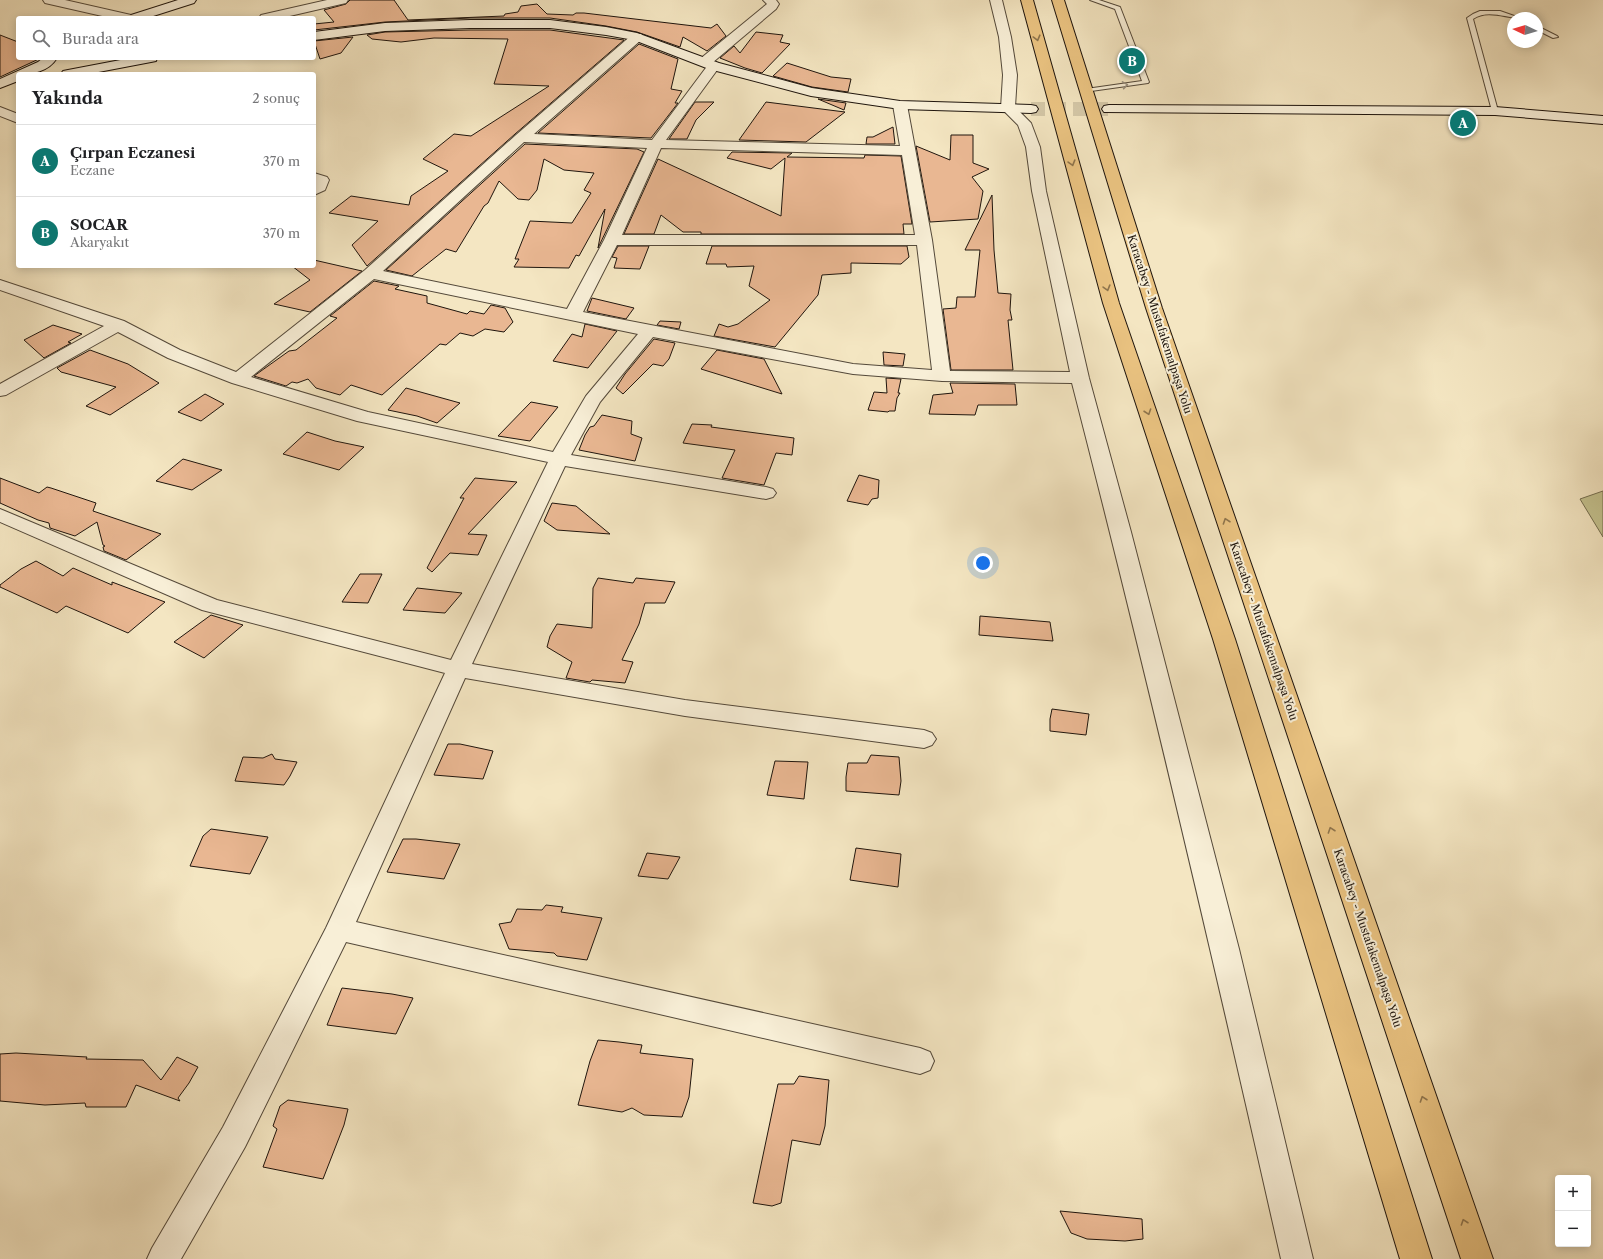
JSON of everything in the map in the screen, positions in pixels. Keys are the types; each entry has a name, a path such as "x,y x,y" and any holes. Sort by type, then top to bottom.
{"highway":[{"path":"1027,0 1111,303 1226,647 1416,1259"},
{"name":"Karacabey - Mustafakemalpaşa Yolu","path":"1058,0 1156,315 1477,1259"}],"street":[{"path":"49,0 118,16"},
{"path":"140,16 190,0"},
{"path":"274,16 342,0"},
{"path":"573,314 612,240 656,144 710,64 772,6 773,4 769,0"},
{"path":"996,0 1005,37 1010,75 1008,108"},
{"path":"316,36 385,27 478,24 550,24 606,31 637,37 710,64 811,92 900,105 1031,109"},
{"path":"238,379 372,273 521,138 637,37"},
{"path":"28,72 44,65 49,60"},
{"path":"78,72 141,60"},
{"path":"0,84 16,77"},
{"path":"0,90 16,86"},
{"path":"900,105 924,240 942,376"},
{"path":"1008,108 1024,123 1033,147 1039,191 1080,378 1121,532 1225,949 1297,1259"},
{"path":"1109,109 1495,111 1603,120"},
{"path":"0,111 16,118"},
{"path":"521,138 656,144 908,151"},
{"path":"316,178 322,180 320,187 316,190"},
{"path":"612,240 924,240"},
{"path":"372,273 649,331 853,369 942,376 1080,378"},
{"path":"0,285 118,325 174,354 238,379 364,417 559,459 766,493"},
{"path":"0,392 118,325"},
{"path":"163,1259 234,1137 339,928 458,669 559,459 592,400 649,331"},
{"path":"0,515 210,605 458,669 685,708 924,739"},
{"path":"339,928 920,1061"}],"lane":[{"path":"1086,91 1146,82 1118,8 1093,0"},
{"path":"1495,111 1470,18 1476,14 1487,13 1507,15"},
{"path":"1543,31 1555,37"}],"shaded area":[{"path":"1603,491 1603,537 1580,499"}],"building":[{"path":"350,0 394,0 408,20 504,16 505,14 518,12 521,6 537,4 547,14 573,15 576,13 584,13 711,28 717,24 726,36 707,51 683,37 680,47 637,32 550,18 470,18 385,22 316,30 316,24 334,22 324,10 346,4"},
{"path":"550,30 624,40 515,134 367,266 352,245 378,221 329,213 351,196 409,205 411,196 448,171 423,159 454,134 471,136 549,86 494,84 508,39 434,38 401,42 372,39 367,35 385,32"},
{"path":"756,32 783,35 780,42 790,44 762,73 720,58 734,46 740,53"},
{"path":"0,35 16,41 16,60 37,60 0,77"},
{"path":"353,37 341,53 320,59 316,47 316,41"},
{"path":"639,44 678,59 671,89 682,91 675,103 678,103 651,138 538,133"},
{"path":"787,63 831,77 851,79 848,92 812,87 773,76"},
{"path":"818,99 846,103 844,110"},
{"path":"695,102 714,102 696,120 687,139 669,139"},
{"path":"766,102 845,112 806,142 739,140"},
{"path":"893,127 895,144 866,144 867,137 873,137"},
{"path":"951,135 973,135 973,163 989,169 972,177 983,191 978,219 930,222 916,146 950,160"},
{"path":"525,144 637,149 644,152 598,248 605,209 579,256 576,255 569,268 514,267 519,259 515,259 530,221 572,223 591,193 584,190 594,173 564,170 544,159 537,190 529,200 518,199 499,181 488,203 484,206 456,252 446,249 412,276 386,270"},
{"path":"732,152 792,153 787,157 864,158 865,155 901,156 912,224 903,224 904,234 701,234 701,232 683,232 661,215 654,234 624,234 658,159 781,216 785,158 771,169 727,158"},
{"path":"992,195 994,250 998,293 1011,294 1010,310 1012,320 1008,320 1013,370 951,370 943,309 956,308 957,297 975,297 980,250 965,250"},
{"path":"618,246 649,246 640,269 614,268 617,258 612,257"},
{"path":"712,246 907,246 909,257 901,264 851,263 851,273 822,275 818,295 775,347 714,336 719,324 728,327 738,324 770,300 749,286 754,266 727,267 726,264 706,264"},
{"path":"316,260 362,271 310,312 274,304 310,280 295,268 316,268"},
{"path":"374,281 399,286 395,289 427,296 427,303 467,314 470,311 484,314 491,305 505,308 513,322 504,332 485,329 473,336 460,333 446,345 440,344 382,395 351,385 340,395 316,388 308,379 297,383 292,382 286,386 254,376 289,351 296,350 337,318 330,316"},
{"path":"592,298 634,308 626,319 587,311"},
{"path":"660,321 681,322 679,329 657,325"},
{"path":"585,324 617,331 588,368 553,361 572,334 582,337"},
{"path":"53,325 82,334 68,342 71,343 44,358 24,340"},
{"path":"654,339 675,343 669,359 663,366 653,364 623,394 616,388 625,374"},
{"path":"90,350 128,364 159,383 110,415 86,406 116,387 61,372 57,368"},
{"path":"717,350 764,359 782,394 701,369"},
{"path":"883,352 905,354 903,366 884,365"},
{"path":"886,378 901,379 898,393 900,393 897,398 895,411 888,412 868,410 874,392 887,393"},
{"path":"950,383 1015,384 1017,405 978,405 975,415 929,414 933,395 953,393"},
{"path":"406,388 460,403 437,423 417,416 388,410"},
{"path":"205,394 224,404 201,421 178,412"},
{"path":"531,402 558,407 530,441 498,436"},
{"path":"602,415 632,421 631,434 642,438 635,461 579,450 590,427 594,426"},
{"path":"692,424 712,425 711,427 794,438 792,455 776,453 764,485 722,478 735,450 683,443"},
{"path":"307,432 335,441 364,447 339,470 283,454"},
{"path":"183,459 222,470 192,490 156,481"},
{"path":"859,475 879,480 878,498 872,499 868,505 847,501"},
{"path":"0,478 39,493 47,487 96,503 93,511 161,534 126,560 104,551 103,547 105,546 103,545 97,522 75,536 50,528 49,523 38,520 0,503"},
{"path":"475,478 517,482 468,534 487,535 478,555 450,553 432,572 427,568 464,498 460,498"},
{"path":"552,503 576,506 610,534 557,530 544,521"},
{"path":"36,561 63,576 73,568 112,585 112,582 165,602 128,633 66,606 57,613 0,587 0,585 21,569"},
{"path":"360,574 382,574 368,603 342,602"},
{"path":"598,578 633,583 636,578 675,582 665,603 645,603 639,624 622,660 633,662 625,683 592,680 590,682 566,678 572,662 547,647 550,636 557,624 592,628 593,588"},
{"path":"417,588 462,593 445,613 403,610"},
{"path":"211,615 243,625 204,658 174,642"},
{"path":"980,616 1050,622 1053,641 979,635"},
{"path":"1052,709 1089,714 1086,735 1050,731"},
{"path":"448,744 460,744 493,751 483,779 434,775"},
{"path":"272,754 275,759 297,762 284,785 235,781 243,757 263,758"},
{"path":"871,755 899,757 901,781 899,795 846,791 848,763 867,763"},
{"path":"775,761 808,762 804,799 767,795"},
{"path":"211,829 268,837 250,874 190,866 203,836"},
{"path":"403,839 460,844 444,879 387,872"},
{"path":"856,848 901,854 898,887 850,880"},
{"path":"647,853 680,857 668,879 638,876"},
{"path":"546,905 563,907 561,912 602,918 587,960 557,956 554,953 509,949 499,924 511,922 517,909 542,910"},
{"path":"342,988 413,998 396,1034 327,1025"},
{"path":"598,1040 642,1045 640,1053 693,1059 689,1097 682,1117 644,1115 632,1108 622,1112 578,1105 590,1061"},
{"path":"16,1053 87,1057 86,1059 143,1060 161,1080 177,1057 198,1067 178,1098 180,1101 136,1085 126,1107 86,1107 85,1103 45,1105 0,1101 0,1054"},
{"path":"799,1076 829,1080 825,1126 820,1145 792,1140 781,1203 772,1206 753,1203 778,1084 794,1084"},
{"path":"288,1100 348,1109 344,1125 323,1179 263,1167 277,1129 273,1126 280,1106"},
{"path":"1060,1211 1142,1219 1143,1239 1125,1241 1087,1239 1071,1233"}],"tunnel":[{"path":"1031,109 1109,109"}],"place":[{"name":"SOCAR","path":"1132,61"},
{"name":"Çırpan Eczanesi","path":"1463,123"}]}
